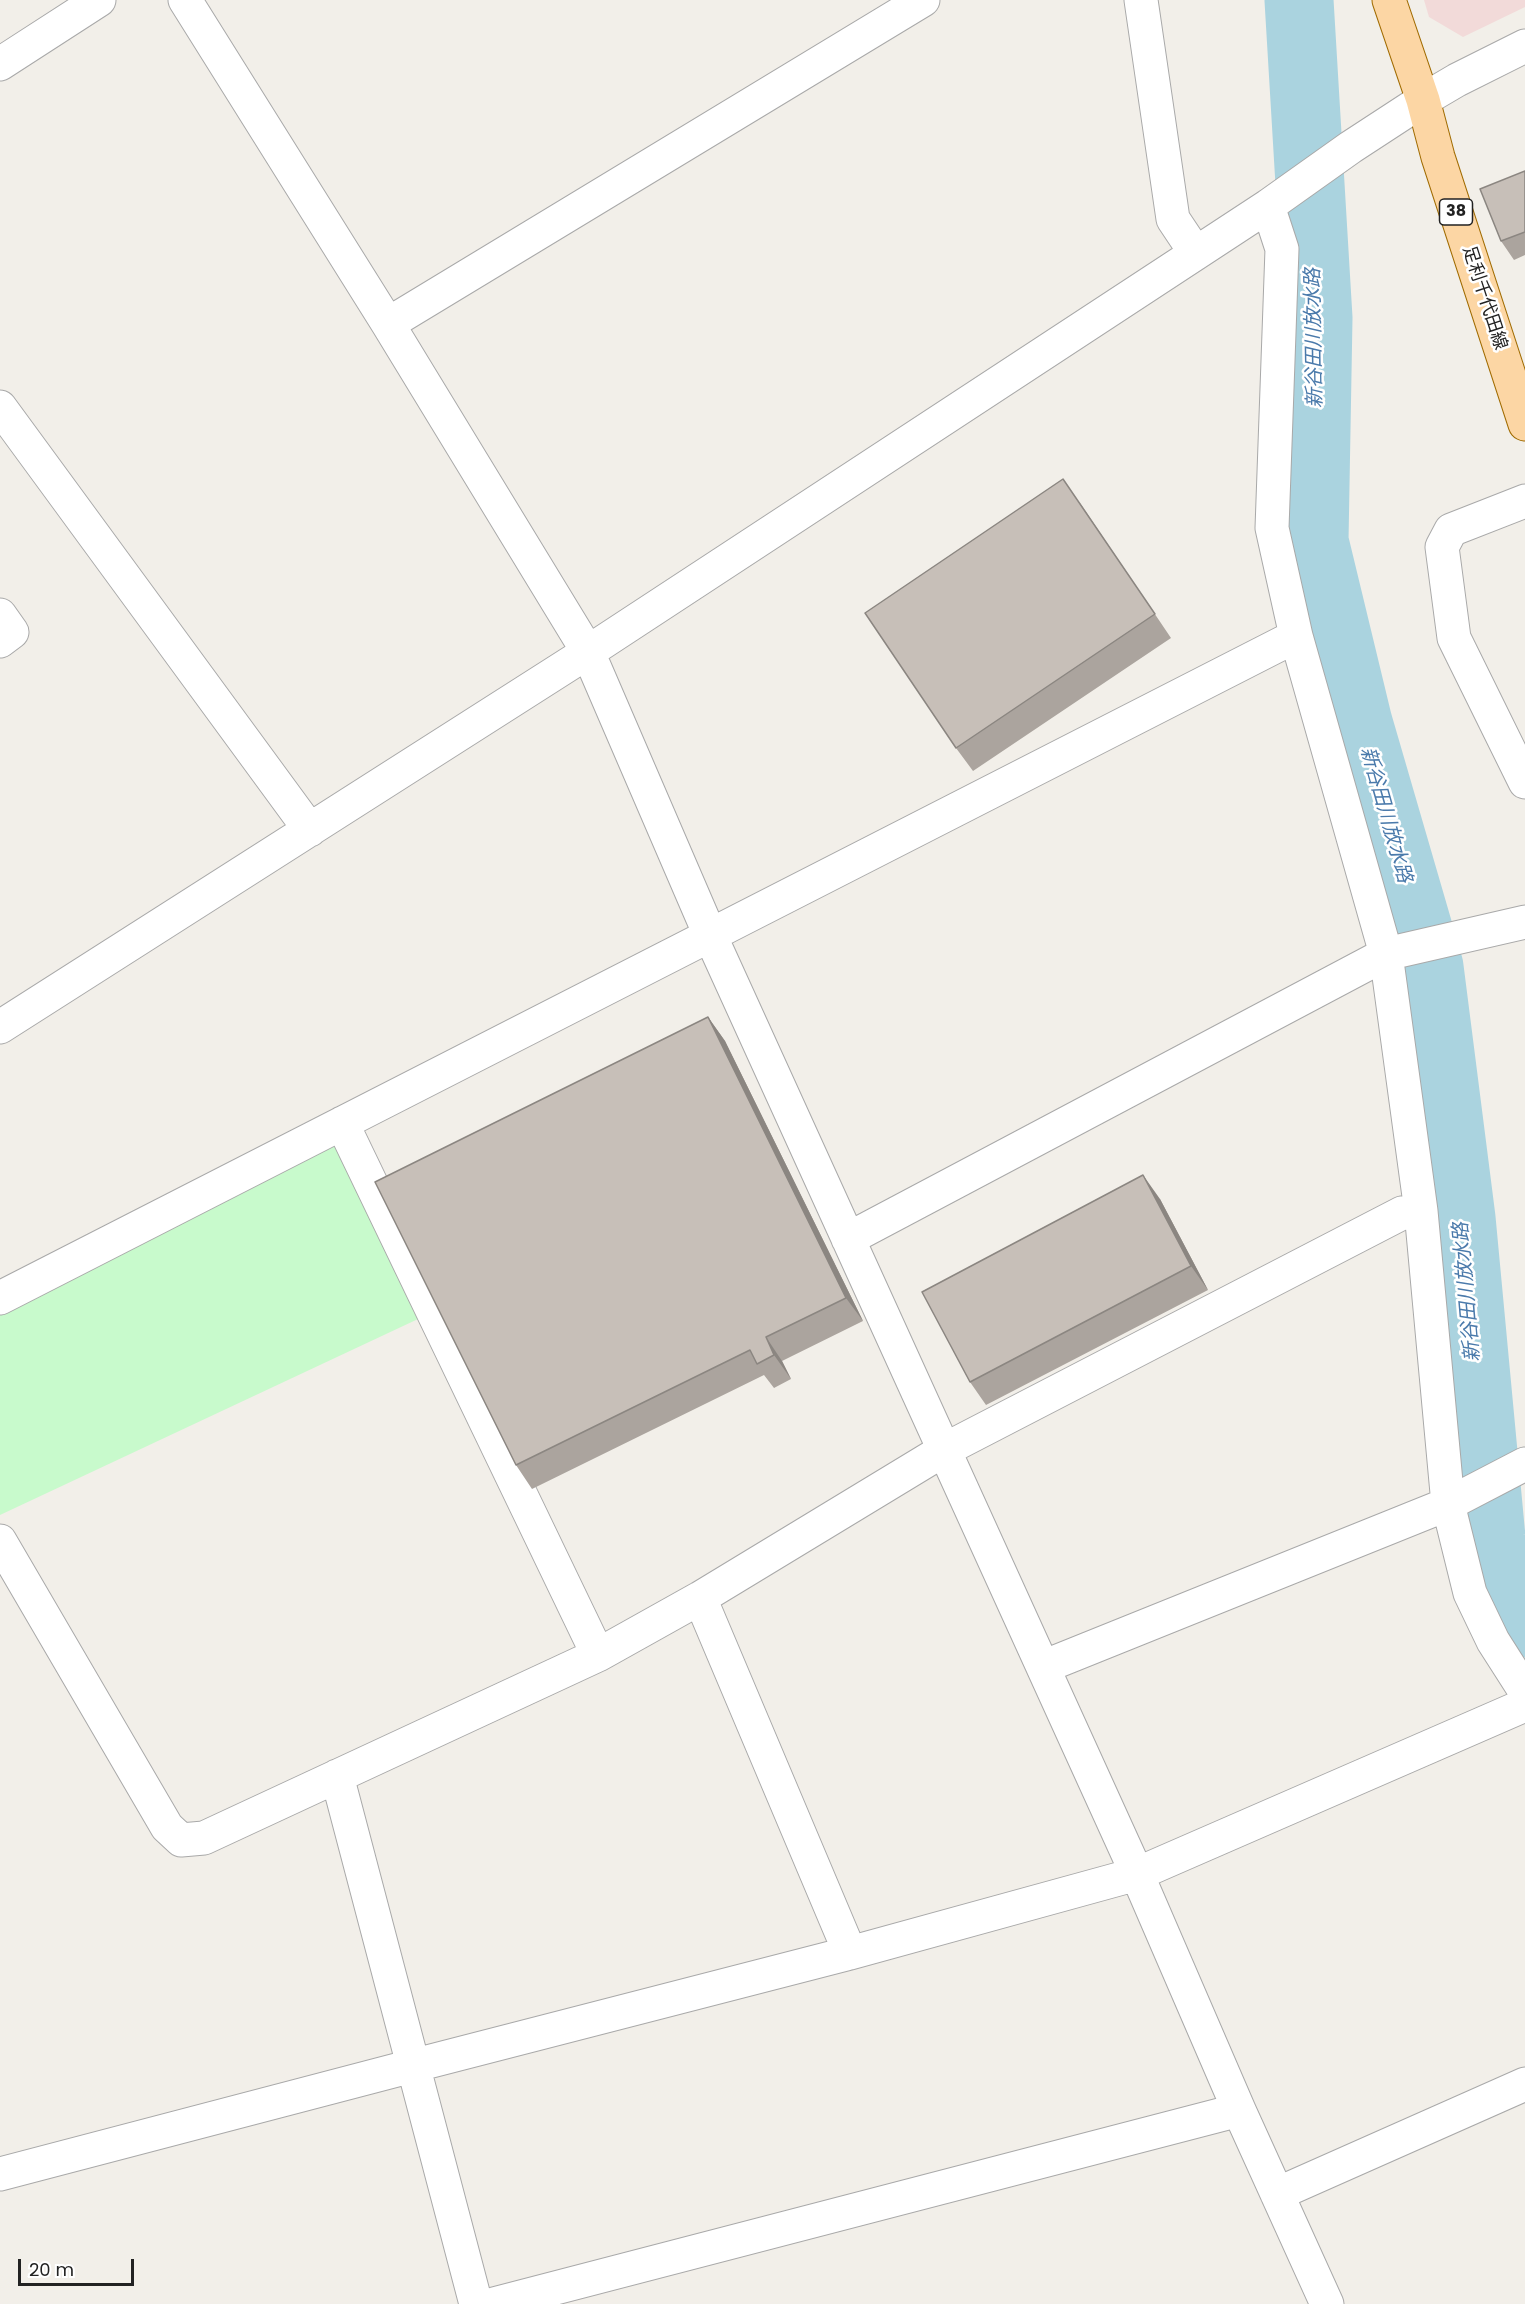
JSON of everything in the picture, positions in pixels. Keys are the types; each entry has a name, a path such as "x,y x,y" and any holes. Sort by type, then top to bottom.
{"main road":[{"name":"足利千代田線","path":"1389,0 1423,100 1438,157 1525,424"}],"street":[{"path":"0,64 99,0"},
{"path":"185,0 388,324 588,652 710,935 1137,1874 1239,2110 1327,2304"},
{"path":"388,324 923,0"},
{"path":"1141,0 1173,219 1195,252"},
{"path":"0,1027 588,652 1279,198 1423,100 1525,46"},
{"path":"1279,198 1282,249 1272,528 1296,636 1392,952 1421,1211 1448,1503 1470,1593 1493,1641 1525,1691"},
{"path":"1,410 309,830"},
{"path":"1525,501 1451,530 1442,547 1454,638 1525,782"},
{"path":"0,615 12,632 0,641"},
{"path":"0,1298 1296,636"},
{"path":"848,1239 1392,952 1525,922"},
{"path":"342,1123 598,1655"},
{"path":"3,1554 167,1827 181,1840 204,1838 598,1655 700,1598 944,1450 1401,1214 1421,1211"},
{"path":"1043,1667 1448,1503 1525,1464"},
{"path":"700,1598 850,1953"},
{"path":"0,2175 850,1953 1137,1874 1525,1705"},
{"path":"337,1776 476,2304"},
{"path":"1277,2194 1525,2084"},
{"path":"494,2304 1239,2110"}],"shaded area":[{"path":"1424,0 1525,0 1525,7 1463,37 1429,17"}],"green space":[{"path":"342,1123 433,1312 0,1515 0,1298"}],"building":[{"path":"1525,171 1525,232 1501,241 1480,189"},
{"path":"1063,479 1155,614 956,748 865,613"},
{"path":"708,1017 846,1298 766,1337 774,1355 757,1364 750,1350 516,1465 375,1182"},
{"path":"1143,1175 1191,1266 970,1382 922,1292"}],"waterway":[{"name":"新谷田川放水路","path":"1299,0 1318,318 1314,541 1358,723 1429,967 1461,1218 1491,1538 1525,1623"}]}
